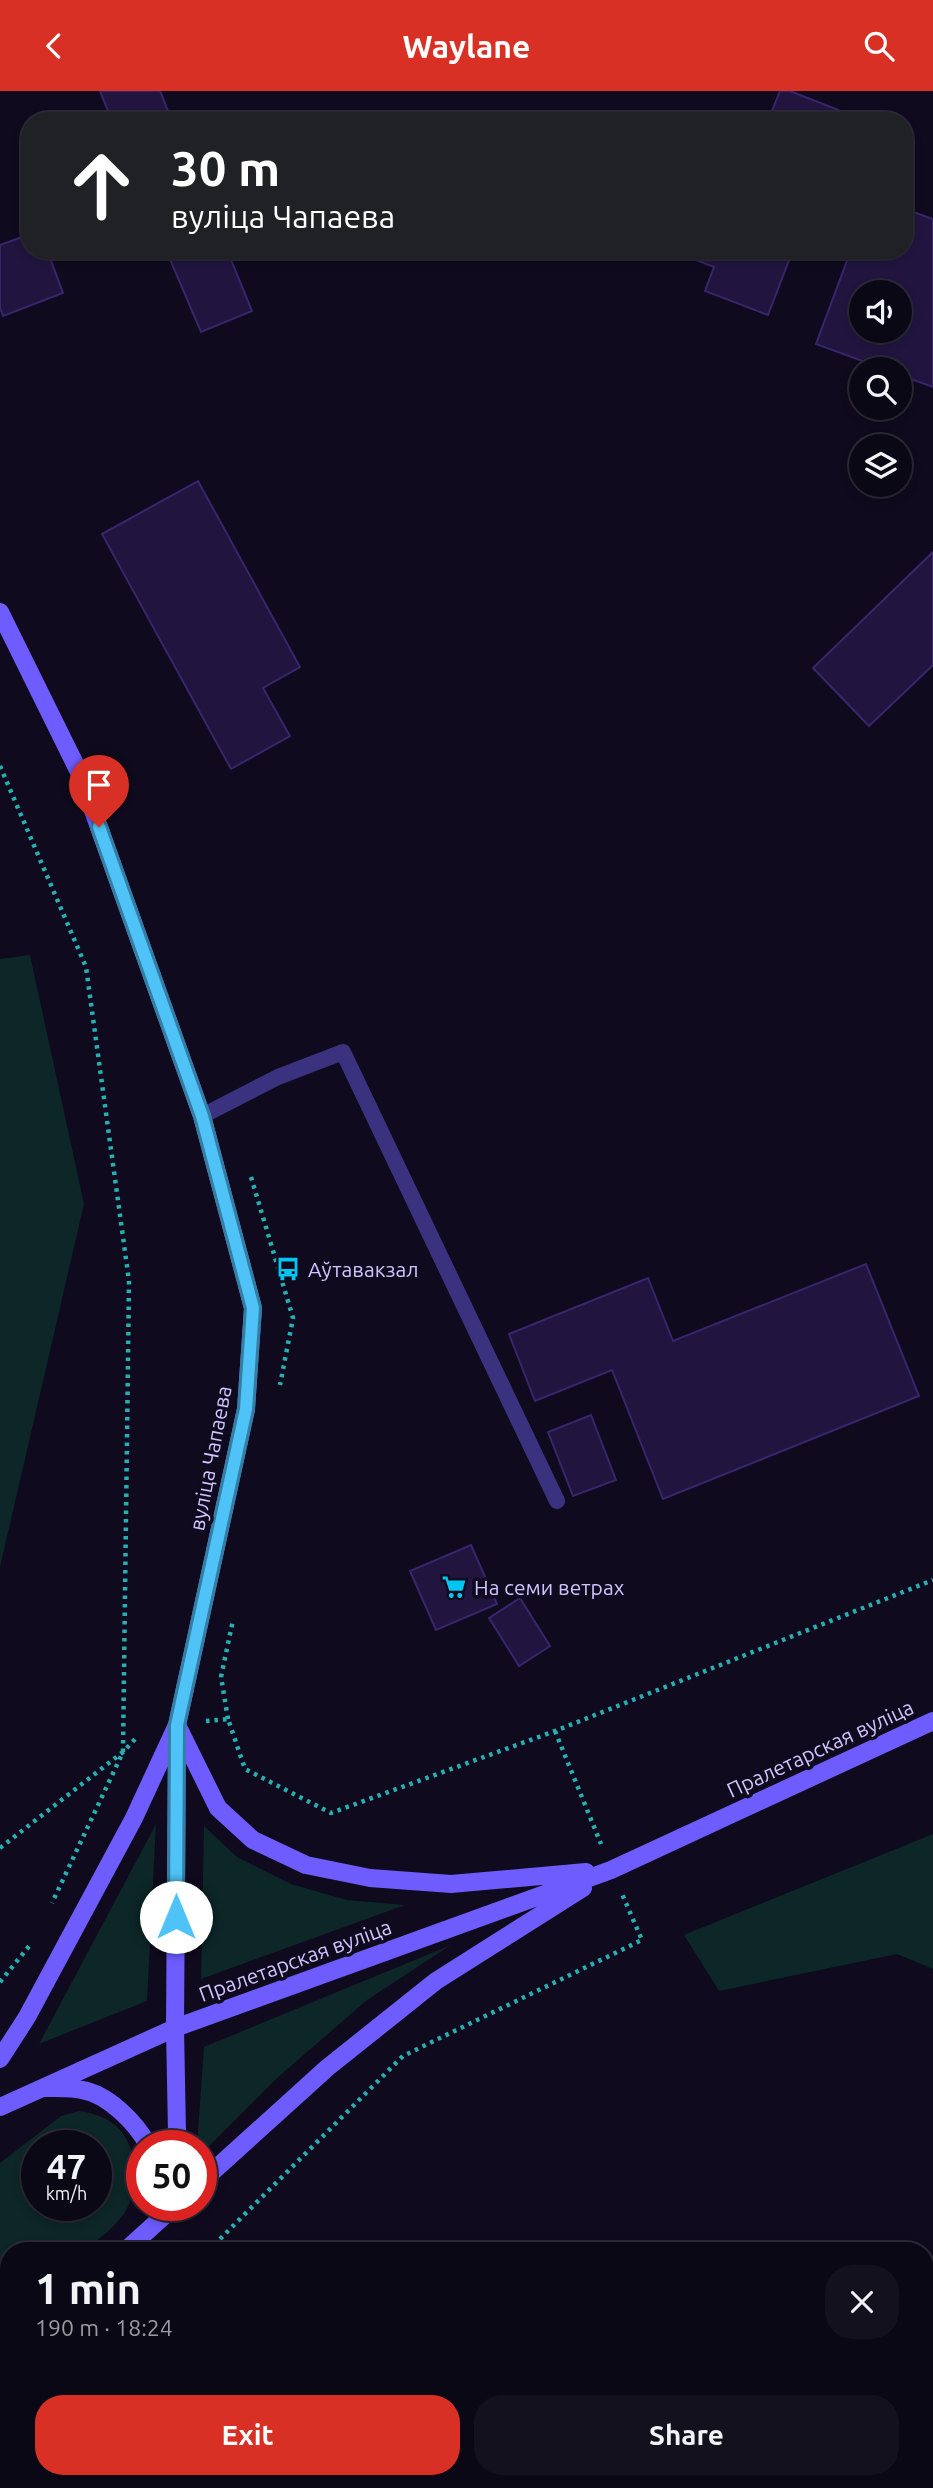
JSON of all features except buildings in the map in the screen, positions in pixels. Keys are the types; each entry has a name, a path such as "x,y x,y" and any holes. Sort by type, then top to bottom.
{"main road":[{"name":"вуліца Чапаева","path":"0,612 80,775 202,1116 253,1308 246,1409 177,1725 134,1818 27,2017 0,2059"},
{"name":"Пралетарская вуліца","path":"0,2107 175,2028 611,1870 933,1721"},
{"path":"177,1725 218,1808 253,1840 306,1865 370,1878 452,1884 611,1870"},
{"path":"177,1725 177,2130"},
{"name":"Пралетарская вуліца","path":"217,2168 327,2068 436,1981 611,1870"},
{"path":"40,2087 84,2090 126,2115 137,2130"},
{"path":"142,2236 149,2221"},
{"path":"135,2242 158,2221"}],"lane":[{"path":"202,1116 278,1077 343,1052 557,1501"}],"path":[{"path":"0,766 86,967 129,1281 123,1752 48,1912"},
{"path":"0,1847 123,1752 144,1730 228,1719 245,1769 331,1813 555,1731 933,1580"},
{"path":"217,2242 403,2056 642,1940 555,1731"},
{"path":"0,1982 36,1937"}],"green space":[{"path":"30,955 84,1204 0,1567 0,959"},
{"path":"156,1824 147,2001 39,2044"},
{"path":"204,1826 237,1857 291,1884 347,1900 405,1905 201,1979"},
{"path":"933,1834 933,1969 897,1954 719,1991 684,1935"},
{"path":"451,1945 367,2000 276,2079 217,2138 217,2130 198,2130 204,2047"},
{"path":"79,2111 102,2117 123,2133 126,2138 126,2210 106,2233 95,2242 0,2242 0,2163 21,2147 21,2221 112,2221 112,2130 43,2130 61,2116"}],"place":[{"name":"Аўтавакзал","path":"288,1269"},
{"name":"На семи ветрах","path":"454,1587"}],"route":[{"path":"99,827 202,1116 253,1308 246,1409 177,1725 176,1917"}]}
